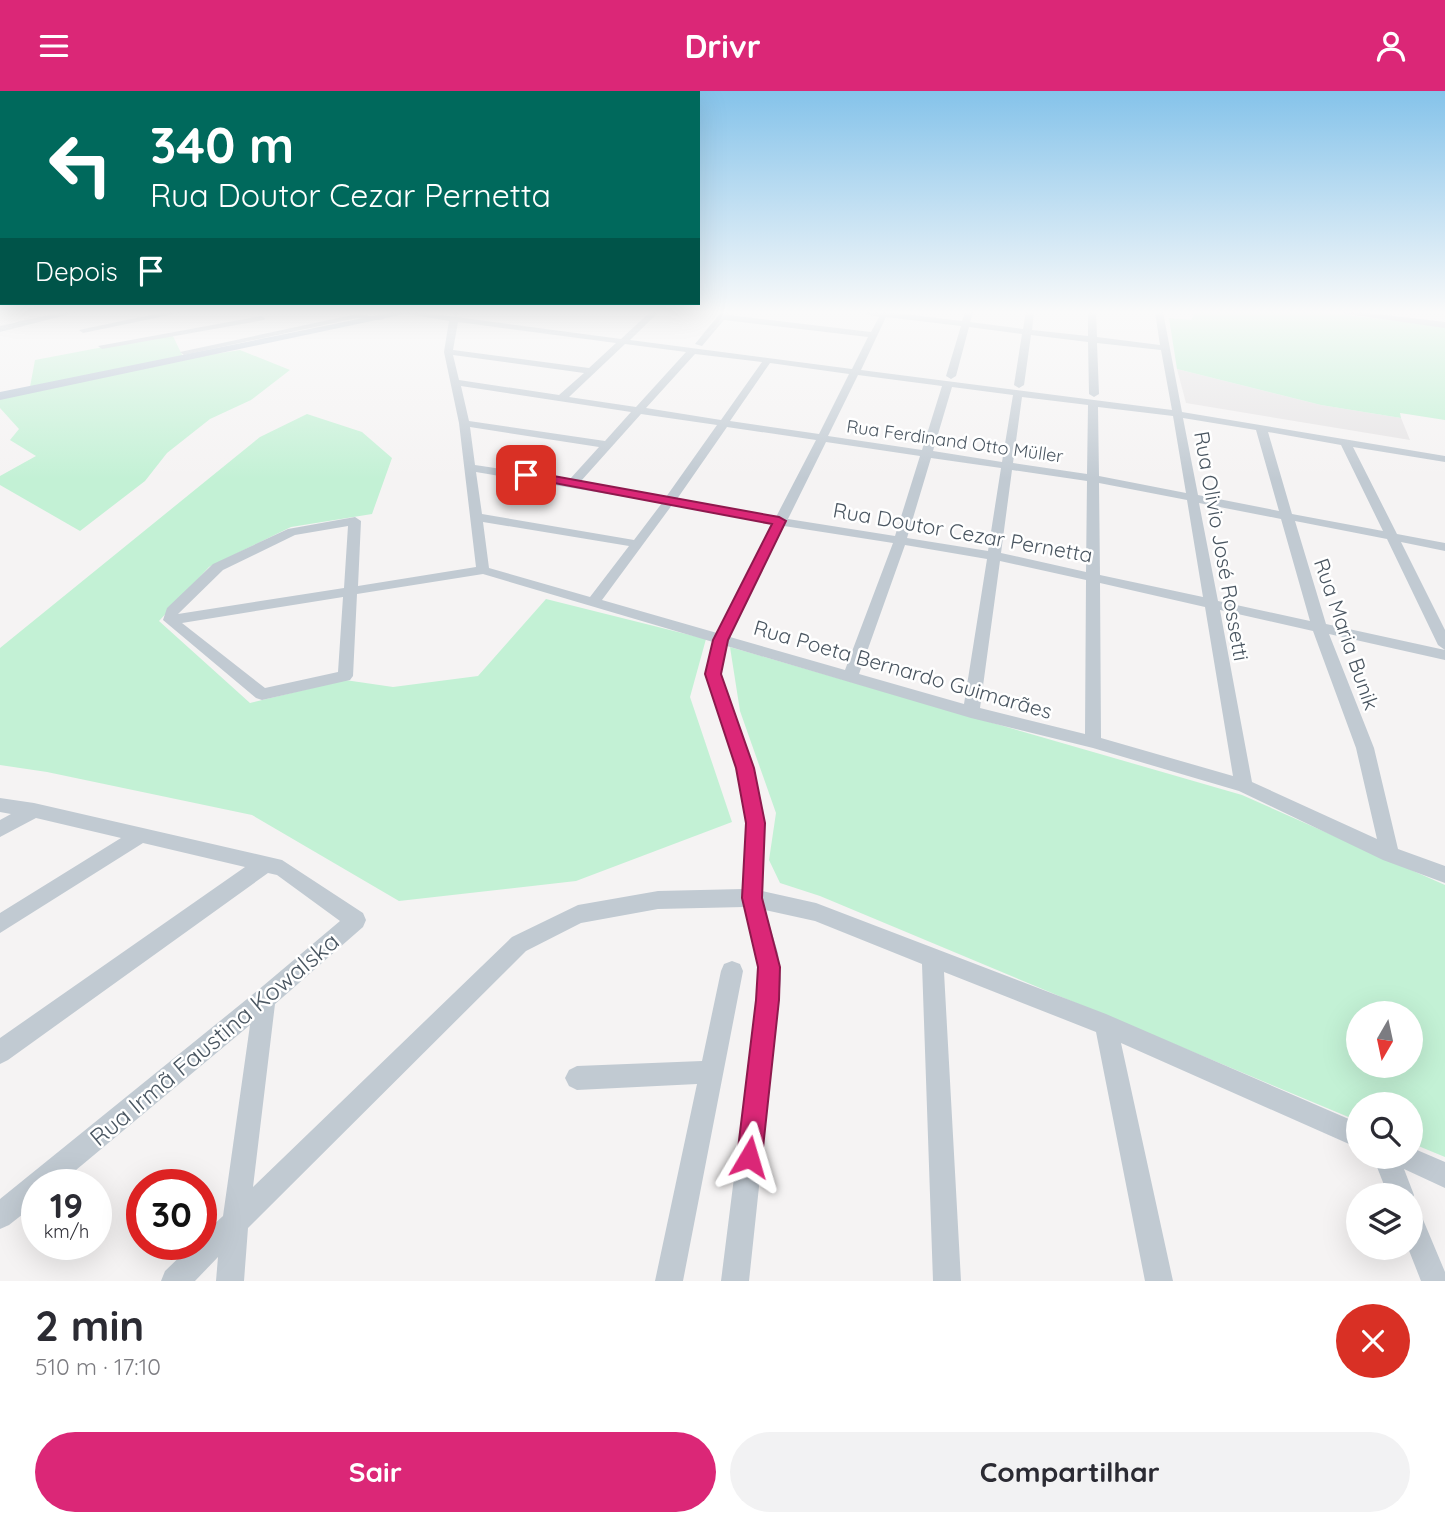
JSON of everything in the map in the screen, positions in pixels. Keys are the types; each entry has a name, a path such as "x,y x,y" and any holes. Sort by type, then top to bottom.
{"main road":[{"path":"0,395 128,368"}],"street":[{"path":"453,368 464,423 483,570"},
{"path":"565,368 591,371"},
{"path":"561,399 595,368"},
{"path":"573,483 677,368"},
{"path":"595,600 670,500 762,368"},
{"path":"852,368 857,368"},
{"path":"853,368 1176,409 1445,449"},
{"path":"734,1281 770,979 767,953 752,898 756,823 745,768 713,674 721,640 857,368"},
{"path":"851,676 900,541 953,368"},
{"path":"971,712 1021,368"},
{"path":"1093,368 1093,742"},
{"name":"Rua Olivio José Rossetti","path":"1169,368 1244,786"},
{"name":"Rua Ferdinand Otto Müller","path":"457,383 1092,479 1445,547"},
{"path":"1176,409 1261,428 1445,459"},
{"path":"464,423 607,445"},
{"name":"Rua Maria Bunik","path":"1261,428 1319,626 1365,748 1390,854"},
{"path":"1345,442 1445,645"},
{"name":"Rua Doutor Cezar Pernetta","path":"470,468 573,483 779,521 995,556 1445,655"},
{"path":"478,517 637,544"},
{"path":"355,521 351,590 345,676 262,694 170,620 172,611 218,567 292,532 355,521"},
{"name":"Rua Poeta Bernardo Guimarães","path":"170,620 483,570 595,600 721,640 971,712 1093,742 1244,786 1390,854 1445,875"},
{"path":"0,805 34,810 265,863"},
{"path":"0,829 34,810"},
{"path":"0,924 141,835"},
{"path":"0,1052 265,863"},
{"name":"Rua Irmã Faustina Kowalska","path":"58,1169 265,999 356,920 282,868 265,863"},
{"path":"175,1281 519,944 578,914 658,900 752,898 816,912 933,960 1106,1025 1346,1131"},
{"path":"933,960 947,1281"},
{"path":"669,1281 732,971"},
{"path":"230,1281 235,1223 265,999"},
{"path":"1106,1025 1159,1281"},
{"path":"577,1079 711,1072"},
{"path":"1423,1165 1445,1175"},
{"name":"Rua Irmã Faustina Kowalska","path":"0,1216 21,1199"},
{"path":"1423,1251 1435,1281"}],"shaded area":[{"path":"1177,369 1321,405 1401,418 1410,440 1186,403"}],"green space":[{"path":"34,368 284,368 290,370 251,400 210,419 167,453 145,481 80,531 0,485 0,476 36,456 10,440 19,429 0,408 0,399 30,387"},
{"path":"1445,368 1445,420 1400,413 1401,418 1321,405 1177,369"},
{"path":"307,414 362,432 392,458 372,514 291,527 209,567 159,621 250,703 345,680 393,687 478,676 546,599 706,639 690,697 732,822 576,881 399,901 252,815 47,772 0,765 0,648 260,437"},
{"path":"730,647 1242,795 1445,885 1445,1157 1423,1148 1423,1092 1346,1092 1346,1116 820,896 780,883 769,860 776,813 740,711"}],"route":[{"path":"526,475 779,521 721,640 713,674 724,713 745,768 756,823 752,898 767,953 770,979 749,1157"}]}
